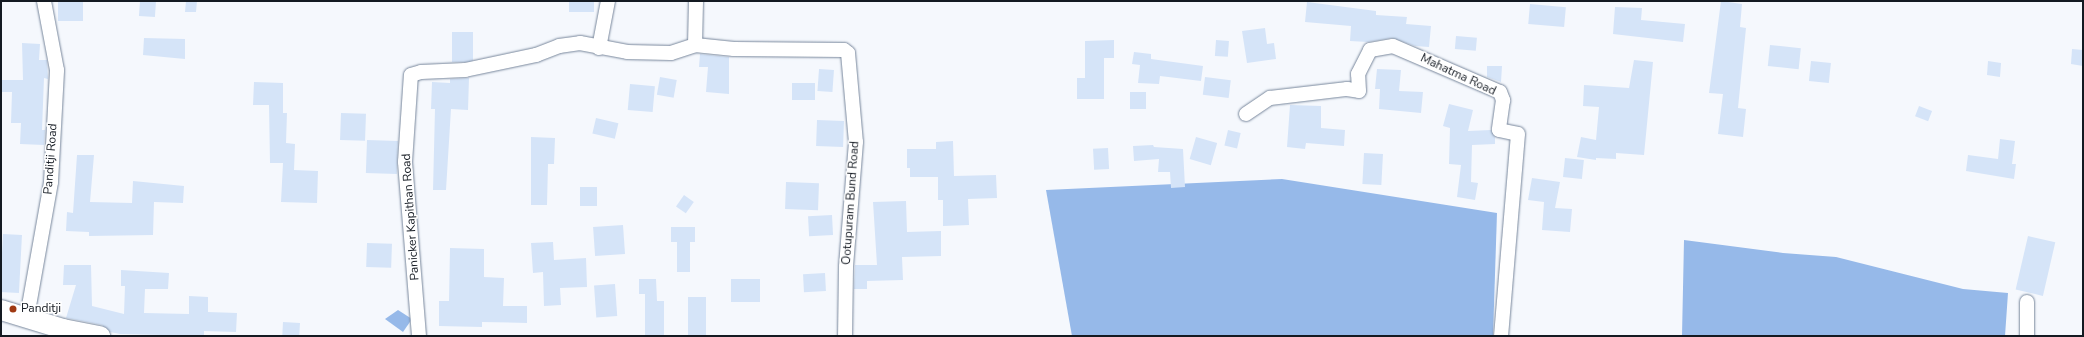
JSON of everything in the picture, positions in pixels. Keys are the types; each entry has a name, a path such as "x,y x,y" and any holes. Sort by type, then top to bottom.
{"main road":[{"path":"1,310 63,329 100,336"}],"street":[{"name":"Panditji Road","path":"26,317 52,175 57,70 44,1"},
{"path":"599,48 608,1"},
{"path":"695,45 696,1"},
{"name":"Panicker Kapithan Road","path":"419,336 405,162 411,75 420,72 480,67 536,55 559,46 580,43 599,48 627,52 671,53 695,45"},
{"name":"Ootupuram Bund Road","path":"695,45 734,49 844,50 848,53 856,142 846,267 845,336"},
{"name":"Mahatma Road","path":"1246,114 1270,98 1347,89 1359,92 1358,74 1370,50 1393,46 1500,92 1503,100 1499,130 1518,134 1502,336"},
{"path":"2027,302 2028,336"}],"water":[{"path":"1282,179 1497,213 1493,336 1072,336 1046,190"},
{"path":"1684,240 1783,253 1836,257 1963,289 2008,293 2005,336 1682,336"},
{"path":"398,310 412,319 403,332 385,319"}],"building":[{"path":"58,1 83,1 83,21 58,21"},
{"path":"140,1 156,2 155,17 139,16"},
{"path":"186,1 197,1 196,12 185,12"},
{"path":"569,1 594,1 594,12 569,12"},
{"path":"1721,1 1742,4 1740,27 1746,28 1738,108 1746,109 1743,137 1718,134 1723,94 1709,93"},
{"path":"1307,2 1376,11 1376,15 1407,17 1406,24 1431,26 1429,47 1415,46 1392,38 1368,42 1350,41 1351,26 1305,22"},
{"path":"1530,4 1566,7 1564,27 1528,24"},
{"path":"1615,7 1642,8 1641,20 1685,24 1683,42 1613,34"},
{"path":"1265,28 1267,44 1274,43 1276,59 1247,63 1242,31"},
{"path":"452,32 473,32 473,62 452,62"},
{"path":"1456,36 1477,38 1476,51 1455,49"},
{"path":"144,38 185,39 185,59 143,55"},
{"path":"1114,40 1114,58 1104,58 1104,99 1077,99 1077,78 1085,78 1085,41"},
{"path":"1216,40 1229,41 1228,57 1215,56"},
{"path":"22,43 40,44 39,60 47,60 48,79 44,78 42,130 45,130 44,145 20,144 21,123 11,123 12,92 1,92 1,80 23,80"},
{"path":"1770,45 1801,48 1799,69 1768,66"},
{"path":"2072,49 2083,50 2083,66 2071,64"},
{"path":"1134,52 1151,54 1151,59 1203,66 1201,81 1160,76 1159,84 1138,83 1140,65 1132,64"},
{"path":"700,54 729,57 729,94 706,92 708,67 699,67"},
{"path":"1634,60 1653,62 1644,155 1616,153 1616,159 1596,158 1596,160 1577,157 1581,137 1596,140 1599,107 1583,106 1584,85 1629,88"},
{"path":"1811,61 1831,63 1829,83 1809,81"},
{"path":"1988,61 2001,63 2000,77 1987,75"},
{"path":"1487,66 1502,66 1501,82 1487,77"},
{"path":"819,69 834,70 832,92 817,91"},
{"path":"1377,69 1401,70 1399,91 1423,92 1421,113 1379,109 1380,89 1375,89"},
{"path":"660,77 677,80 674,98 657,95"},
{"path":"1205,77 1231,80 1229,98 1203,95"},
{"path":"469,78 468,110 451,109 446,190 433,190 435,109 431,109 432,82 450,83 450,79"},
{"path":"254,82 283,83 283,113 287,113 286,143 295,144 294,170 318,171 317,203 281,202 283,163 270,163 269,105 253,105"},
{"path":"792,83 815,83 815,100 792,100"},
{"path":"630,84 655,86 653,112 628,110"},
{"path":"1130,92 1146,92 1146,109 1130,109"},
{"path":"1449,104 1473,110 1468,131 1491,130 1495,137 1495,144 1472,145 1471,182 1478,183 1475,200 1457,197 1461,165 1449,164 1450,128 1443,126"},
{"path":"1290,105 1321,106 1321,128 1345,130 1344,146 1306,143 1305,149 1287,147"},
{"path":"1919,106 1932,111 1928,121 1915,116"},
{"path":"341,113 366,114 365,141 340,140"},
{"path":"596,118 618,123 615,139 592,134"},
{"path":"817,120 844,121 843,147 816,146"},
{"path":"1228,130 1241,133 1237,149 1224,146"},
{"path":"531,137 555,138 554,164 548,164 547,205 531,205"},
{"path":"1196,137 1217,143 1211,165 1190,159"},
{"path":"2000,139 2015,141 2012,164 2016,164 2014,179 1966,171 1968,155 1998,159"},
{"path":"367,140 398,141 397,174 366,173"},
{"path":"953,141 954,176 996,175 997,198 968,199 969,225 943,226 943,200 938,200 938,177 910,177 910,168 907,168 907,149 936,149 936,142"},
{"path":"1153,145 1154,147 1183,149 1185,187 1171,188 1170,172 1158,172 1159,159 1134,161 1133,146"},
{"path":"1108,148 1109,169 1094,170 1093,149"},
{"path":"1364,153 1383,154 1381,185 1362,184"},
{"path":"77,155 94,155 90,202 132,203 133,181 184,186 183,203 154,202 153,235 89,236 89,232 66,231 67,212 73,213"},
{"path":"1565,158 1584,160 1582,179 1563,177"},
{"path":"1532,178 1560,182 1555,208 1572,209 1570,232 1542,230 1544,202 1528,200"},
{"path":"786,182 819,183 818,210 785,209"},
{"path":"580,187 597,187 597,206 580,206"},
{"path":"684,195 694,202 686,213 676,206"},
{"path":"906,201 907,232 941,231 941,256 902,257 903,280 867,281 867,289 854,289 855,265 877,265 873,202"},
{"path":"832,215 833,235 809,236 808,216"},
{"path":"623,225 625,254 595,256 593,227"},
{"path":"671,227 695,227 695,242 690,242 690,272 677,272 677,242 671,242"},
{"path":"3,234 22,235 19,293 1,292"},
{"path":"2028,236 2055,242 2043,296 2016,290"},
{"path":"553,242 554,260 586,258 587,287 560,288 561,305 544,306 543,272 533,273 531,243"},
{"path":"367,243 392,244 391,268 366,267"},
{"path":"450,248 484,249 484,277 504,278 503,306 527,306 527,323 482,322 482,327 439,326 439,301 449,301"},
{"path":"64,265 91,265 92,306 124,314 125,286 121,286 121,270 169,273 168,289 145,289 144,313 189,314 189,296 208,297 208,312 237,313 236,332 204,331 204,336 120,334 110,332 102,325 66,318 76,285 63,285"},
{"path":"825,273 826,291 804,292 803,274"},
{"path":"639,279 656,279 657,301 664,301 664,336 645,336 645,294 639,294"},
{"path":"731,279 760,279 760,302 731,302"},
{"path":"615,284 617,316 596,317 594,285"},
{"path":"688,297 706,297 706,336 688,336"},
{"path":"283,322 300,323 299,336 282,335"}],"place":[{"name":"Panditji","path":"13,309"}]}
